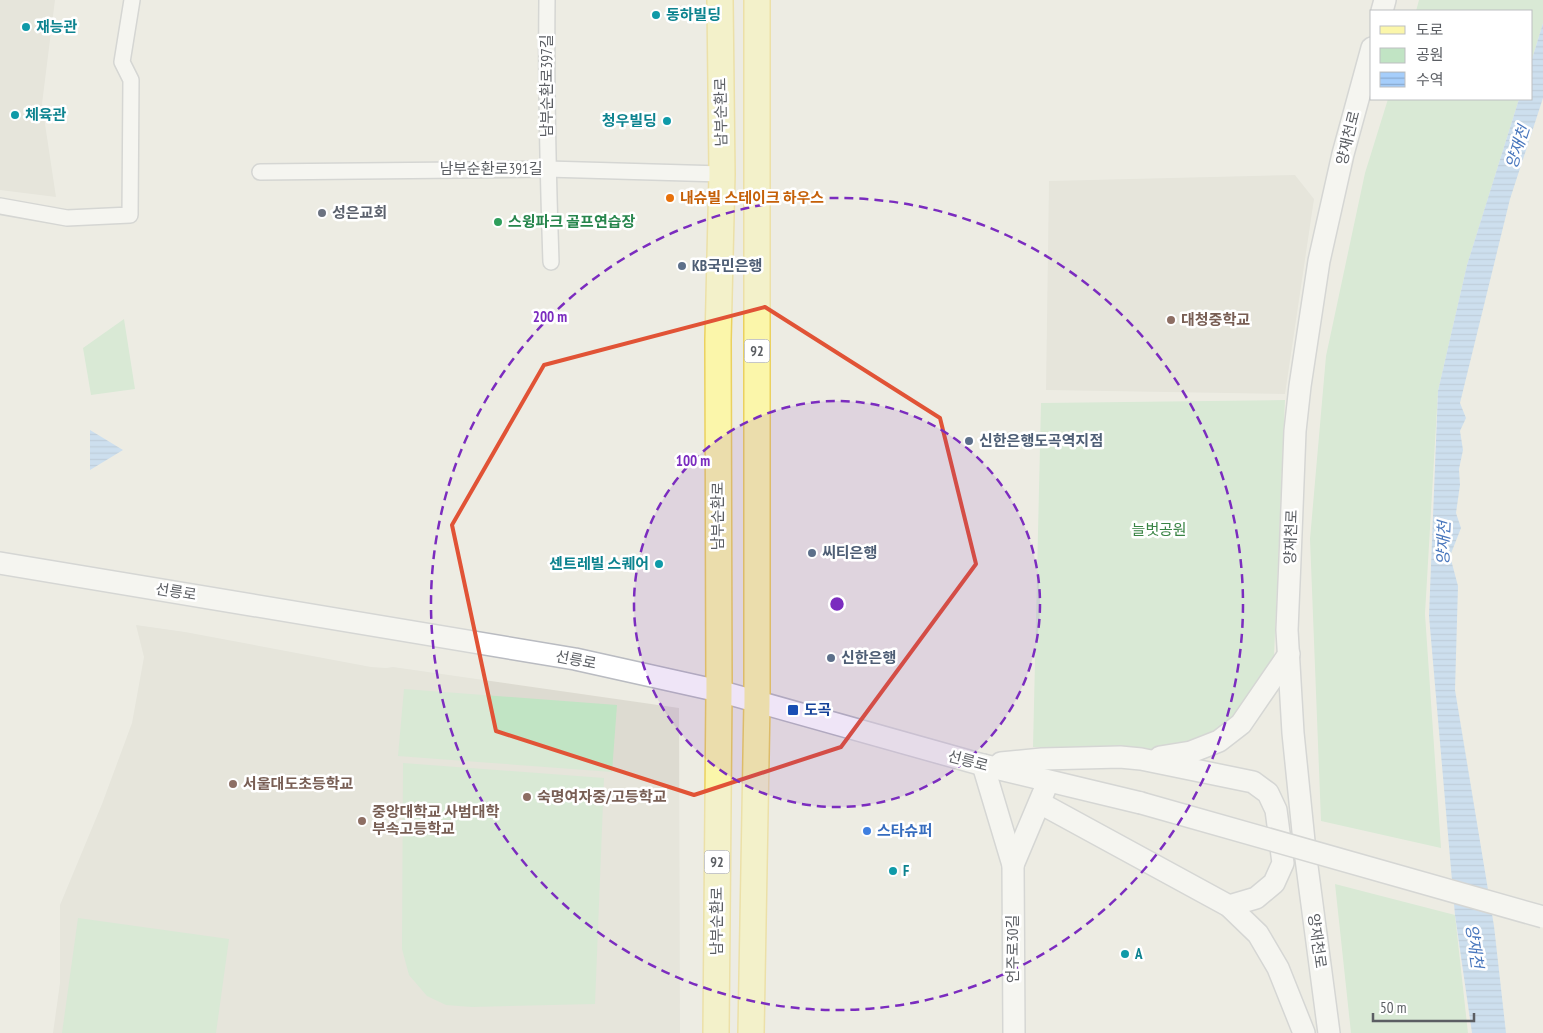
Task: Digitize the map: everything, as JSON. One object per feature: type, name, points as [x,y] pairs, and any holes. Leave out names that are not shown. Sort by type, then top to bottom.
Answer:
[{"type":"main road","name":"남부순환로","points":[[716,1033],[718,340],[722,174],[720,0]]},
{"type":"main road","name":"92","points":[[751,1033],[757,702],[756,0]]},
{"type":"street","points":[[0,206],[67,218],[130,215],[131,80],[122,62],[132,0]]},
{"type":"street","name":"남부순환로397길","points":[[547,0],[547,169],[551,262]]},
{"type":"street","name":"양재천로","points":[[1329,1033],[1305,852],[1293,733],[1288,630],[1290,549],[1295,432],[1319,261],[1343,154],[1370,55]]},
{"type":"street","name":"남부순환로391길","points":[[260,172],[547,169],[722,174]]},
{"type":"street","name":"선릉로","points":[[0,563],[575,659],[718,691],[983,765],[1141,803],[1543,917]]},
{"type":"street","points":[[1013,865],[983,765],[1042,759],[1167,757],[1191,752],[1219,741],[1241,724],[1289,654]]},
{"type":"street","points":[[1141,758],[1253,782],[1268,793],[1276,810],[1283,863],[1274,883],[1256,898],[1229,906]]},
{"type":"street","points":[[1013,865],[1048,781]]},
{"type":"street","points":[[1040,803],[1229,906],[1258,934],[1278,968],[1304,1033]]},
{"type":"street","name":"언주로30길","points":[[1013,865],[1014,1033]]},
{"type":"highlighted area","points":[[765,307],[940,418],[976,564],[841,747],[694,795],[496,731],[452,525],[544,365]]},
{"type":"shaded area","points":[[0,0],[55,0],[42,104],[56,197],[0,190]]},
{"type":"shaded area","name":"대청중학교","points":[[1295,175],[1314,199],[1285,394],[1046,390],[1049,181]]},
{"type":"shaded area","points":[[136,625],[185,632],[371,667],[393,667],[679,708],[680,1033],[53,1033],[60,983],[60,905],[102,804],[132,723],[144,657]]},
{"type":"green space","points":[[1419,0],[1543,0],[1543,23],[1533,56],[1533,10],[1416,10]]},
{"type":"green space","points":[[1388,100],[1519,100],[1467,265],[1438,391],[1425,614],[1441,848],[1321,821],[1310,539],[1326,356],[1365,173]]},
{"type":"green space","points":[[124,319],[135,389],[91,395],[83,348]]},
{"type":"green space","name":"늘벗공원","points":[[1285,400],[1274,656],[1258,693],[1231,731],[1175,757],[1033,747],[1041,403]]},
{"type":"green space","points":[[404,689],[617,705],[612,772],[398,756]]},
{"type":"green space","points":[[403,763],[604,778],[595,1004],[472,1007],[446,1005],[427,996],[409,975],[402,949]]},
{"type":"green space","points":[[1335,884],[1455,915],[1468,1033],[1351,1033]]},
{"type":"green space","points":[[78,918],[229,939],[216,1033],[62,1033]]},
{"type":"water","name":"양재천","points":[[1543,23],[1543,98],[1510,199],[1460,403],[1466,418],[1460,431],[1463,450],[1459,469],[1460,485],[1456,513],[1461,528],[1450,556],[1458,586],[1455,690],[1494,926],[1506,1033],[1472,1033],[1455,915],[1429,616],[1438,391],[1467,265],[1519,100],[1533,100],[1533,56]]},
{"type":"water","points":[[90,430],[123,450],[90,470]]},
{"type":"place","name":"동하빌딩","points":[[656,15]]},
{"type":"place","name":"재능관","points":[[26,27]]},
{"type":"place","name":"체육관","points":[[15,115]]},
{"type":"place","name":"청우빌딩","points":[[667,121]]},
{"type":"place","name":"내슈빌 스테이크 하우스","points":[[670,198]]},
{"type":"place","name":"성은교회","points":[[322,213]]},
{"type":"place","name":"스윙파크 골프연습장","points":[[498,222]]},
{"type":"place","name":"KB국민은행","points":[[682,266]]},
{"type":"place","name":"대청중학교","points":[[1171,320]]},
{"type":"place","name":"신한은행도곡역지점","points":[[969,441]]},
{"type":"place","name":"씨티은행","points":[[812,553]]},
{"type":"place","name":"센트레빌 스퀘어","points":[[659,564]]},
{"type":"place","name":"신한은행","points":[[831,658]]},
{"type":"place","name":"도곡","points":[[793,710]]},
{"type":"place","name":"서울대도초등학교","points":[[233,784]]},
{"type":"place","name":"숙명여자중/고등학교","points":[[527,797]]},
{"type":"place","name":"중앙대학교 사범대학 부속고등학교","points":[[362,821]]},
{"type":"place","name":"스타슈퍼","points":[[867,831]]},
{"type":"place","name":"F","points":[[893,871]]},
{"type":"place","name":"A","points":[[1125,954]]}]
